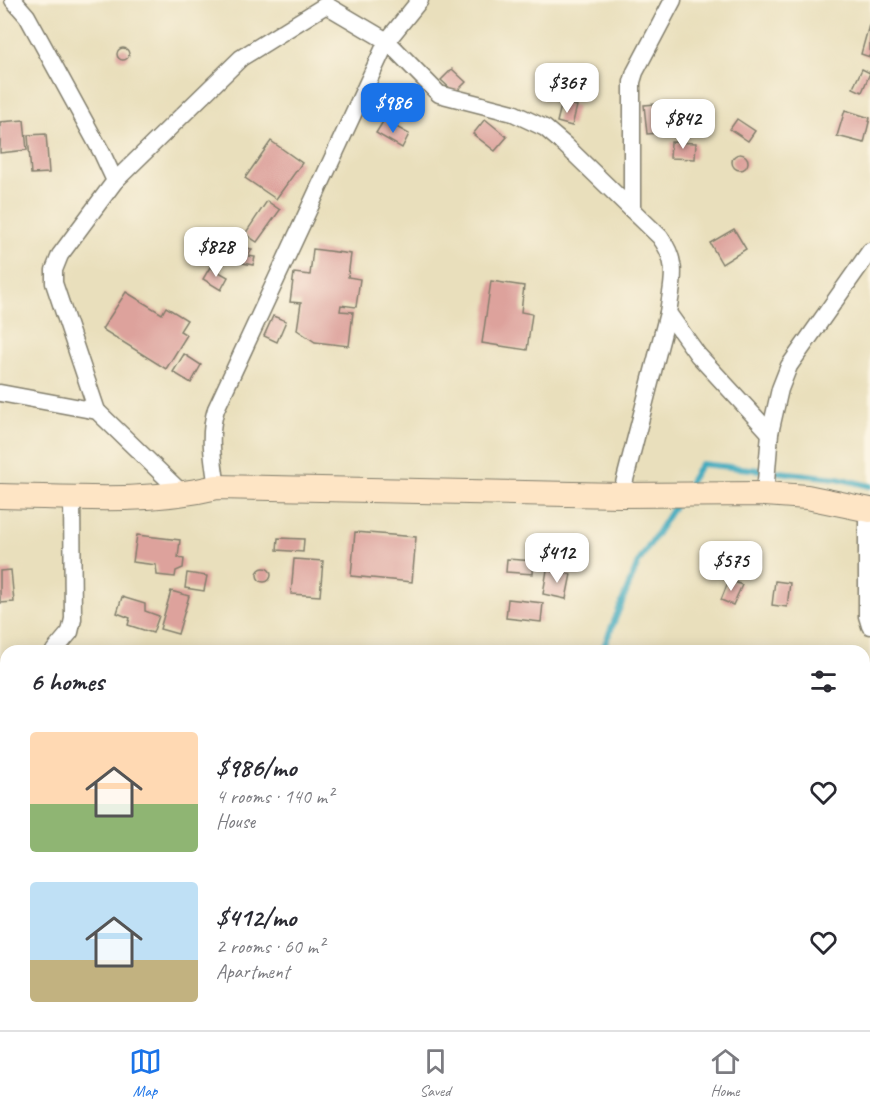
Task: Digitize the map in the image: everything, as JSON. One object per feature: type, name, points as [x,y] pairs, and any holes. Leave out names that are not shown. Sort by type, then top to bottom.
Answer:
[{"type":"street","points":[[13,0],[27,16],[115,181]]},
{"type":"street","points":[[217,487],[211,438],[216,409],[387,41],[420,0]]},
{"type":"street","points":[[632,210],[632,82],[673,0]]},
{"type":"street","points":[[184,495],[97,411],[54,284],[54,270],[60,255],[115,181],[241,57],[323,3],[387,41],[439,94],[513,113],[545,129],[565,145],[660,237],[670,251],[674,267],[668,313],[621,495]]},
{"type":"street","points":[[765,494],[770,433],[780,388],[789,366],[870,251]]},
{"type":"street","points":[[668,313],[698,355],[770,433]]},
{"type":"street","points":[[0,393],[97,411]]},
{"type":"street","points":[[0,496],[72,499],[184,495],[217,487],[621,495],[765,494],[807,497],[868,510],[867,616],[870,626]]},
{"type":"street","points":[[59,645],[70,632],[73,620],[72,499]]},
{"type":"building","points":[[870,25],[870,57],[861,54]]},
{"type":"building","points":[[125,48],[129,54],[125,60],[121,60],[117,52]]},
{"type":"building","points":[[452,69],[466,82],[455,93],[441,80]]},
{"type":"building","points":[[862,69],[870,73],[862,92],[853,88]]},
{"type":"building","points":[[562,102],[577,106],[572,126],[557,122]]},
{"type":"building","points":[[669,103],[671,132],[647,134],[644,105]]},
{"type":"building","points":[[845,110],[870,118],[864,143],[837,136]]},
{"type":"building","points":[[485,119],[507,137],[495,151],[473,134]]},
{"type":"building","points":[[737,119],[755,131],[748,141],[730,129]]},
{"type":"building","points":[[24,120],[27,150],[0,153],[0,122]]},
{"type":"building","points":[[384,120],[409,134],[402,148],[376,133]]},
{"type":"building","points":[[46,134],[49,173],[31,174],[28,135]]},
{"type":"building","points":[[271,141],[302,163],[276,199],[245,178]]},
{"type":"building","points":[[671,142],[696,143],[695,159],[670,158]]},
{"type":"building","points":[[737,154],[743,154],[748,162],[746,168],[737,170],[732,165],[732,159]]},
{"type":"building","points":[[267,201],[280,210],[257,242],[245,234]]},
{"type":"building","points":[[734,229],[746,249],[722,264],[710,243]]},
{"type":"building","points":[[236,246],[252,249],[248,256],[255,257],[253,265],[233,261]]},
{"type":"building","points":[[313,249],[351,254],[348,277],[360,279],[356,307],[341,305],[340,311],[353,312],[349,346],[315,342],[297,330],[301,303],[290,302],[294,273],[310,275]]},
{"type":"building","points":[[210,267],[228,277],[221,290],[203,279]]},
{"type":"building","points":[[491,281],[524,286],[521,312],[532,314],[527,350],[482,343]]},
{"type":"building","points":[[126,292],[162,314],[166,307],[187,320],[180,331],[187,335],[166,369],[102,329]]},
{"type":"building","points":[[273,316],[286,321],[277,342],[264,336]]},
{"type":"building","points":[[184,354],[201,365],[191,383],[173,372]]},
{"type":"building","points":[[355,532],[416,537],[412,582],[351,576]]},
{"type":"building","points":[[137,535],[180,540],[178,558],[184,559],[183,568],[176,571],[175,577],[157,575],[156,565],[133,562]]},
{"type":"building","points":[[278,538],[304,539],[303,552],[277,550]]},
{"type":"building","points":[[294,559],[323,561],[320,596],[291,594]]},
{"type":"building","points":[[507,559],[534,561],[533,574],[506,572]]},
{"type":"building","points":[[261,568],[267,568],[271,575],[267,582],[261,582],[257,578],[257,572]]},
{"type":"building","points":[[11,570],[14,602],[0,603],[0,571]]},
{"type":"building","points":[[547,570],[571,574],[566,599],[543,594]]},
{"type":"building","points":[[187,573],[207,576],[204,591],[185,588]]},
{"type":"building","points":[[729,580],[742,585],[733,605],[721,600]]},
{"type":"building","points":[[775,581],[790,583],[787,607],[772,605]]},
{"type":"building","points":[[171,591],[189,596],[178,634],[160,629]]},
{"type":"building","points":[[122,597],[145,604],[145,611],[159,616],[153,633],[128,625],[130,618],[117,613]]},
{"type":"building","points":[[508,599],[543,603],[541,622],[506,618]]},
{"type":"waterway","points":[[686,488],[701,464],[837,478],[870,486]]},
{"type":"waterway","points":[[604,645],[638,563],[677,502]]}]
